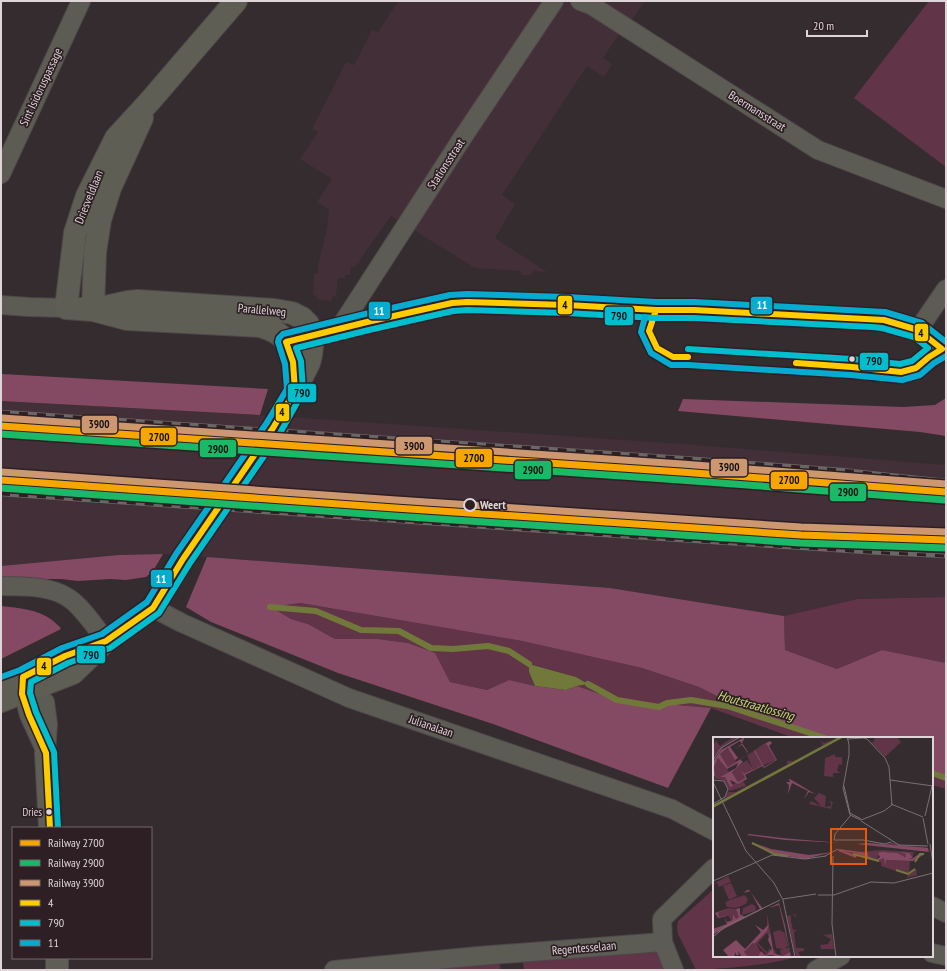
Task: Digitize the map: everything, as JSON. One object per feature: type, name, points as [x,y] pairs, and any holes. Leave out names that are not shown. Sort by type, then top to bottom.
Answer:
[{"type":"street","name":"Sint Isidoruspassage","points":[[1,174],[81,1]]},
{"type":"street","name":"Driesveldlaan","points":[[66,308],[75,233],[87,196],[116,138],[236,1]]},
{"type":"street","name":"Stationsstraat","points":[[339,329],[465,134],[554,1]]},
{"type":"street","name":"Boermansstraat","points":[[580,1],[590,5],[818,150],[946,199]]},
{"type":"street","name":"Driesveldlaan","points":[[93,310],[95,252],[100,220],[110,188],[150,101]]},
{"type":"street","points":[[918,330],[946,289]]},
{"type":"street","name":"Parallelweg","points":[[93,310],[138,301],[274,310],[292,313],[302,318],[308,324],[313,336]]},
{"type":"street","points":[[295,391],[293,362],[286,342],[452,303],[468,302],[656,310],[694,310],[884,320],[918,330],[944,350]]},
{"type":"street","name":"Parallelweg","points":[[1,305],[93,310],[127,319],[260,326],[271,329],[279,334],[286,342]]},
{"type":"street","points":[[280,415],[295,391],[309,363],[313,336]]},
{"type":"street","points":[[1,701],[31,694],[65,656],[106,641],[153,608],[183,559]]},
{"type":"street","points":[[1,586],[46,588],[68,597],[81,609],[106,641]]},
{"type":"street","name":"Julianalaan","points":[[153,608],[182,623],[349,698],[672,809],[713,830]]},
{"type":"street","points":[[1,686],[31,694],[48,724],[46,753],[50,827]]},
{"type":"street","points":[[674,970],[663,942],[662,919],[713,869]]},
{"type":"street","points":[[933,906],[946,913]]},
{"type":"street","name":"Regentesselaan","points":[[334,970],[478,956],[506,962],[663,942]]},
{"type":"street","points":[[933,952],[946,956]]},
{"type":"street","points":[[816,970],[839,957]]},
{"type":"street","points":[[57,959],[57,970]]},
{"type":"shaded area","points":[[398,1],[645,1],[603,58],[612,64],[604,77],[587,66],[502,195],[515,204],[495,238],[547,272],[534,271],[531,275],[522,275],[520,271],[475,268],[391,216],[359,261],[360,263],[356,263],[356,267],[351,266],[350,275],[345,275],[345,278],[338,278],[336,296],[332,297],[332,301],[316,299],[317,296],[313,295],[314,274],[318,273],[318,265],[327,228],[329,210],[317,202],[332,179],[300,159],[318,132],[312,129],[346,62],[354,65],[372,30],[378,32]]},
{"type":"shaded area","points":[[929,1],[946,1],[946,167],[854,98]]},
{"type":"shaded area","points":[[1,362],[2,374],[268,389],[260,415],[1,401]]},
{"type":"shaded area","points":[[946,398],[946,436],[920,432],[678,411],[683,399],[903,407],[935,405]]},
{"type":"shaded area","points":[[1,401],[260,415],[683,444],[946,465],[946,597],[858,599],[784,616],[610,588],[163,554],[119,555],[1,566]]},
{"type":"shaded area","points":[[163,554],[153,571],[146,577],[126,580],[110,579],[78,581],[61,579],[31,579],[1,584],[1,566],[119,555]]},
{"type":"shaded area","points":[[207,557],[610,588],[784,616],[785,650],[837,669],[882,650],[946,663],[946,777],[933,772],[933,737],[824,737],[752,714],[699,687],[642,668],[522,641],[300,603],[271,607],[291,619],[308,624],[335,639],[378,639],[408,643],[435,653],[450,682],[487,690],[509,680],[535,686],[566,690],[577,686],[617,700],[659,707],[667,704],[711,708],[668,788],[493,724],[338,673],[211,622],[186,607]]},
{"type":"shaded area","points":[[946,597],[946,663],[882,650],[837,669],[785,650],[784,616],[858,599]]},
{"type":"shaded area","points":[[299,603],[522,641],[642,668],[699,687],[752,714],[824,737],[791,737],[711,708],[667,704],[659,707],[617,700],[577,686],[588,684],[576,677],[530,664],[529,672],[535,686],[509,680],[487,690],[450,682],[434,653],[408,643],[378,639],[335,639],[308,624],[291,619],[270,607]]},
{"type":"shaded area","points":[[1,606],[14,607],[40,613],[52,620],[61,629],[1,659]]},
{"type":"shaded area","points":[[529,664],[576,677],[588,684],[566,690],[535,686],[529,672]]},
{"type":"shaded area","points":[[933,772],[946,777],[946,789],[933,785]]},
{"type":"shaded area","points":[[713,890],[713,957],[796,957],[761,964],[696,970],[678,934],[678,921]]},
{"type":"shaded area","points":[[660,948],[673,970],[524,970],[522,956]]},
{"type":"shaded area","points":[[498,959],[501,970],[373,970]]},
{"type":"waterway","name":"Houtstraatlossing","points":[[270,607],[316,611],[361,630],[399,631],[431,648],[453,649],[488,646],[509,651],[529,664]]},
{"type":"waterway","name":"Houtstraatlossing","points":[[588,684],[617,700],[659,707],[667,703],[691,700],[727,706],[822,737]]},
{"type":"waterway","name":"Houtstraatlossing","points":[[933,773],[946,778]]},
{"type":"tunnel","points":[[183,559],[273,428],[280,415]]},
{"type":"railway","points":[[1,412],[682,458],[841,470],[946,481]]},
{"type":"railway","points":[[1,494],[650,538],[946,556]]},
{"type":"railway","points":[[149,500],[262,499]]},
{"type":"rail line","name":"3900","points":[[2,418],[682,464],[946,484]]},
{"type":"rail line","name":"2700","points":[[1,426],[681,472],[946,492]]},
{"type":"rail line","name":"2900","points":[[1,434],[680,480],[945,500]]},
{"type":"rail line","name":"3900","points":[[2,472],[801,527],[946,532]]},
{"type":"rail line","name":"2700","points":[[1,480],[801,535],[946,540]]},
{"type":"rail line","name":"2900","points":[[1,488],[800,543],[946,548]]},
{"type":"transit line","name":"11","points":[[1,677],[20,670],[62,648],[102,634],[147,602],[176,554],[266,424],[287,389],[285,364],[278,342],[279,338],[283,334],[450,295],[467,294],[567,297],[656,302],[694,302],[885,312],[922,323],[946,342]]},
{"type":"transit line","name":"4","points":[[50,827],[46,753],[29,715],[22,694],[23,677],[65,656],[106,641],[153,608],[183,559],[273,428],[295,391],[293,362],[286,342],[452,303],[467,302],[567,305],[656,310],[694,310],[884,320],[918,330],[942,349],[929,357],[916,368],[901,372],[796,363]]},
{"type":"transit line","name":"790","points":[[58,827],[54,752],[36,712],[30,693],[31,682],[68,663],[110,648],[159,613],[190,563],[280,433],[302,394],[301,361],[296,348],[453,311],[467,310],[567,313],[656,318],[694,318],[872,327],[882,328],[914,337],[928,348],[912,361],[900,364],[852,359],[688,349]]},
{"type":"transit line","name":"4","points":[[656,310],[649,331],[657,348],[673,357],[688,357]]},
{"type":"transit line","name":"11","points":[[645,317],[641,332],[651,353],[671,365],[851,375],[902,380],[920,375],[934,363],[946,356]]},
{"type":"place","name":"Weert","points":[[470,505]]},
{"type":"place","name":"Dries","points":[[49,812]]}]
